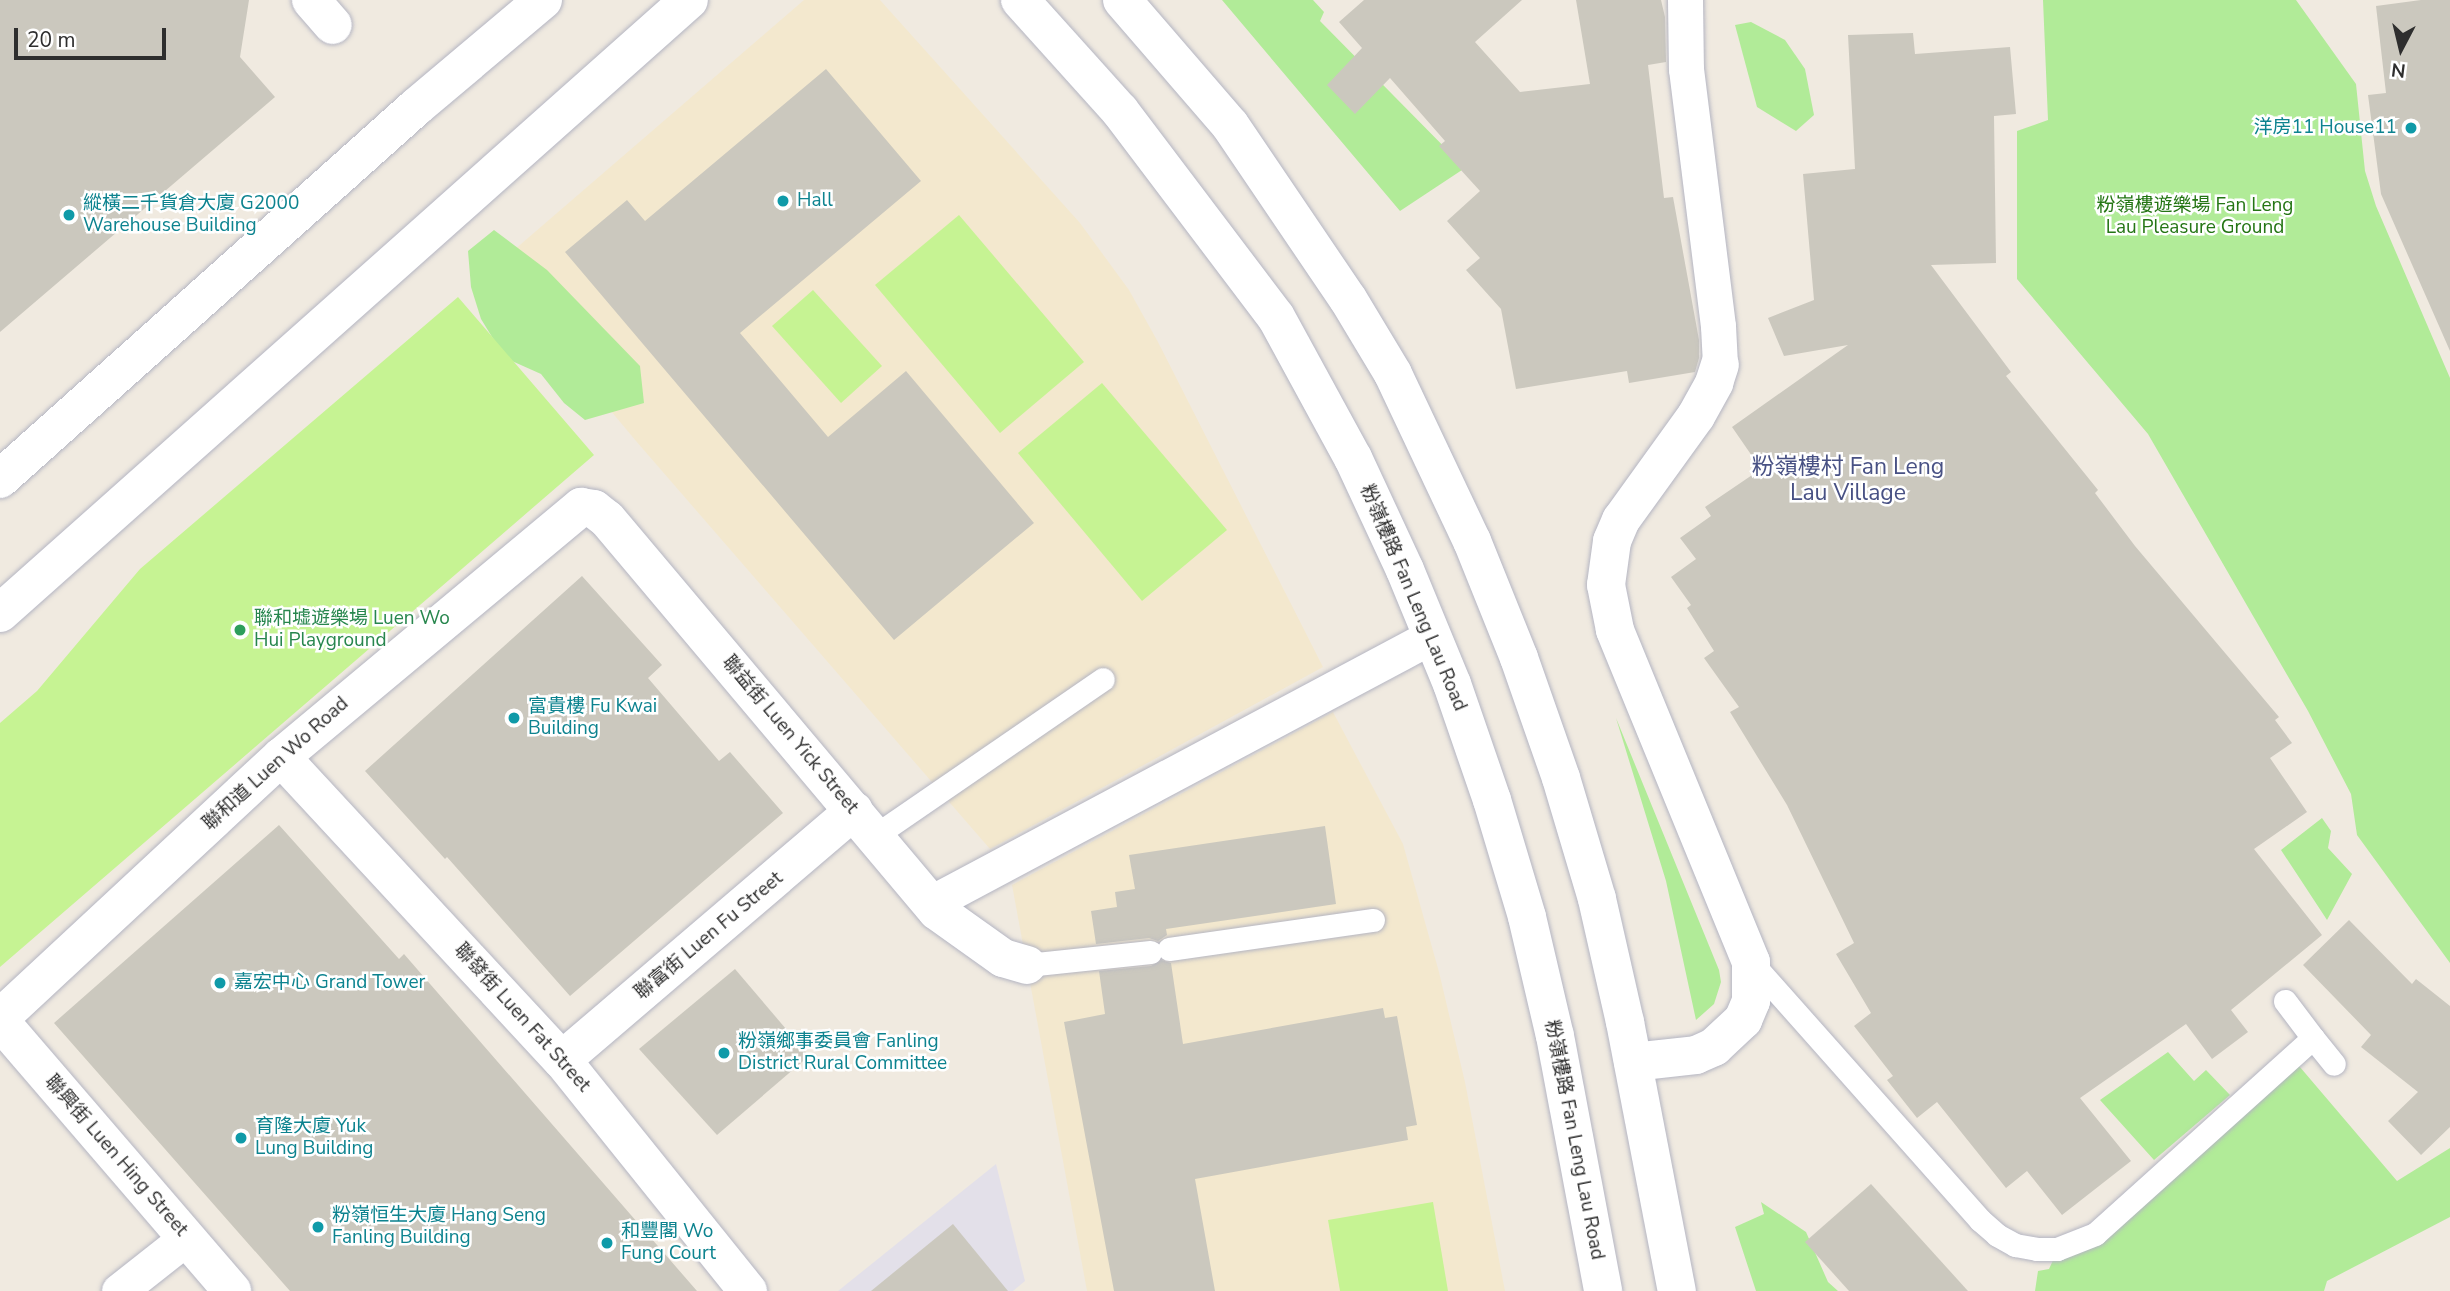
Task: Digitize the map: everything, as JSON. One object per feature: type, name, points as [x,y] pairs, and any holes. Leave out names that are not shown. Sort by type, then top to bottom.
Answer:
[{"type":"street","points":[[0,479],[415,107],[543,0]]},
{"type":"street","points":[[0,613],[689,0]]},
{"type":"street","name":"粉嶺樓路 Fan Leng Lau Road","points":[[1020,0],[1120,111],[1276,317],[1353,458],[1405,570],[1492,800],[1527,917],[1555,1036],[1603,1291]]},
{"type":"street","points":[[1122,0],[1230,125],[1348,299],[1393,374],[1472,541],[1524,670],[1597,899],[1633,1062],[1677,1291]]},
{"type":"street","points":[[1633,1062],[1696,1055],[1730,1035],[1743,1020],[1751,1001],[1751,962],[1615,630],[1606,585],[1610,552],[1621,520],[1696,416],[1714,383],[1720,365],[1718,326],[1686,69],[1685,0]]},
{"type":"street","name":"聯益街 Luen Yick Street","points":[[562,520],[581,507],[594,509],[607,519],[931,903],[977,942],[1003,958],[1027,965]]},
{"type":"street","name":"聯和道 Luen Wo Road","points":[[0,1020],[281,757],[562,520]]},
{"type":"street","points":[[931,903],[1432,636]]},
{"type":"street","name":"聯發街 Luen Fat Street","points":[[281,757],[562,1060],[748,1291]]},
{"type":"street","name":"聯富街 Luen Fu Street","points":[[562,1060],[865,823]]},
{"type":"street","name":"聯興街 Luen Hing Street","points":[[0,1020],[232,1291]]},
{"type":"street","points":[[120,1291],[186,1238]]},
{"type":"lane","points":[[865,823],[1103,679]]},
{"type":"lane","points":[[1027,965],[1159,951],[1373,920]]},
{"type":"lane","points":[[1751,962],[1980,1220],[1997,1235],[2015,1245],[2036,1249],[2057,1249],[2095,1234],[2313,1038]]},
{"type":"lane","points":[[2285,1001],[2334,1064]]},
{"type":"shaded area","points":[[804,0],[880,0],[1080,223],[1129,290],[1158,342],[1323,667],[990,849],[636,441],[492,269]]},
{"type":"shaded area","points":[[1333,712],[1403,844],[1439,972],[1465,1082],[1505,1291],[1087,1291],[1012,885]]},
{"type":"shaded area","points":[[996,1164],[1025,1281],[1013,1291],[838,1291]]},
{"type":"green space","points":[[1222,0],[1313,0],[1324,12],[1320,21],[1465,168],[1400,211]]},
{"type":"green space","name":"粉嶺樓遊樂場 Fan Leng Lau Pleasure Ground","points":[[2043,0],[2296,0],[2356,84],[2365,171],[2376,206],[2450,378],[2450,963],[2357,835],[2351,794],[2308,711],[2148,434],[2017,279],[2017,131],[2048,120]]},
{"type":"green space","points":[[1751,22],[1785,40],[1805,69],[1814,115],[1796,131],[1757,107],[1735,25]]},
{"type":"green space","points":[[959,215],[1084,362],[1000,433],[875,285]]},
{"type":"green space","points":[[494,230],[547,270],[640,366],[644,403],[585,420],[564,403],[541,374],[505,358],[481,319],[471,287],[468,251]]},
{"type":"green space","points":[[813,290],[882,366],[841,403],[772,326]]},
{"type":"green space","name":"聯和墟遊樂場 Luen Wo Hui Playground","points":[[458,297],[594,455],[0,967],[0,723],[37,691],[140,569]]},
{"type":"green space","points":[[1102,383],[1227,530],[1142,601],[1018,453]]},
{"type":"green space","points":[[1616,718],[1719,970],[1721,982],[1714,1004],[1696,1020],[1666,881]]},
{"type":"green space","points":[[2322,818],[2331,831],[2328,848],[2352,874],[2327,920],[2281,850]]},
{"type":"green space","points":[[2168,1052],[2194,1081],[2206,1070],[2230,1095],[2154,1160],[2100,1100]]},
{"type":"green space","points":[[2288,1053],[2397,1181],[2450,1148],[2450,1217],[2327,1281],[2324,1291],[2035,1291],[2038,1271],[2049,1269],[2056,1254]]},
{"type":"green space","points":[[1433,1202],[1448,1291],[1340,1291],[1328,1220]]},
{"type":"green space","points":[[1761,1202],[1806,1232],[1828,1282],[1838,1291],[1756,1291],[1735,1227],[1764,1214]]},
{"type":"building","name":"縱橫二千貨倉大廈 G2000 Warehouse Building","points":[[0,0],[249,0],[240,57],[275,97],[0,332]]},
{"type":"building","points":[[1364,0],[1522,0],[1475,42],[1520,92],[1590,84],[1576,0],[1661,0],[1665,17],[1666,62],[1648,65],[1664,198],[1673,197],[1699,340],[1699,358],[1695,372],[1629,383],[1627,371],[1516,389],[1501,309],[1466,270],[1480,258],[1447,221],[1480,191],[1439,146],[1445,141],[1390,78],[1355,114],[1327,85],[1362,48],[1339,22]]},
{"type":"building","points":[[2421,0],[2450,0],[2450,351],[2381,194],[2368,95],[2386,93],[2376,6]]},
{"type":"building","points":[[1913,33],[1915,54],[2010,47],[2016,114],[1994,116],[1996,263],[1931,265],[2011,372],[2006,376],[2098,490],[2095,493],[2135,546],[2279,717],[2275,720],[2292,743],[2270,758],[2307,812],[2254,849],[2322,935],[2231,1010],[2248,1032],[2212,1059],[2186,1024],[2080,1098],[2131,1161],[2062,1215],[2027,1171],[2006,1188],[1937,1102],[1917,1118],[1887,1080],[1893,1076],[1854,1026],[1871,1013],[1836,954],[1854,943],[1787,805],[1730,712],[1739,707],[1704,658],[1714,651],[1687,608],[1691,605],[1671,577],[1696,559],[1680,538],[1711,516],[1705,507],[1761,469],[1732,427],[1848,345],[1784,356],[1768,318],[1814,300],[1803,174],[1855,169],[1848,35]]},
{"type":"building","points":[[826,69],[921,181],[740,333],[828,437],[906,371],[1034,523],[894,640],[565,252],[627,200],[645,221]]},
{"type":"building","points":[[582,576],[662,665],[648,678],[719,761],[730,752],[783,813],[570,996],[447,857],[445,859],[365,771]]},
{"type":"building","points":[[279,825],[399,959],[404,954],[697,1291],[290,1291],[54,1023]]},
{"type":"building","points":[[1325,826],[1336,904],[1166,929],[1167,935],[1158,941],[1149,938],[1096,944],[1091,911],[1117,907],[1115,892],[1135,889],[1129,855]]},
{"type":"building","points":[[2349,920],[2412,984],[2416,979],[2450,1006],[2450,1127],[2421,1155],[2388,1121],[2418,1092],[2361,1047],[2371,1035],[2303,965]]},
{"type":"building","points":[[1161,960],[1171,963],[1183,1044],[1383,1008],[1385,1018],[1397,1016],[1417,1125],[1406,1127],[1408,1140],[1195,1179],[1215,1291],[1114,1291],[1064,1022],[1105,1014],[1099,971],[1151,966]]},
{"type":"building","name":"粉嶺鄉事委員會 Fanling District Rural Committee","points":[[735,969],[809,1056],[717,1135],[639,1049]]},
{"type":"building","points":[[1871,1184],[1968,1291],[1849,1291],[1805,1242]]},
{"type":"building","points":[[953,1224],[1008,1291],[871,1291]]},
{"type":"place","name":"洋房11 House11","points":[[2411,128]]},
{"type":"place","name":"Hall","points":[[783,201]]},
{"type":"place","name":"縱橫二千貨倉大廈 G2000 Warehouse Building","points":[[69,215]]},
{"type":"place","name":"聯和墟遊樂場 Luen Wo Hui Playground","points":[[240,630]]},
{"type":"place","name":"富貴樓 Fu Kwai Building","points":[[514,718]]},
{"type":"place","name":"嘉宏中心 Grand Tower","points":[[220,983]]},
{"type":"place","name":"粉嶺鄉事委員會 Fanling District Rural Committee","points":[[724,1053]]},
{"type":"place","name":"育隆大廈 Yuk Lung Building","points":[[241,1138]]},
{"type":"place","name":"粉嶺恒生大廈 Hang Seng Fanling Building","points":[[318,1227]]},
{"type":"place","name":"和豐閣 Wo Fung Court","points":[[607,1243]]},
{"type":"district","name":"粉嶺樓村 Fan Leng Lau Village","points":[[1848,480]]}]
